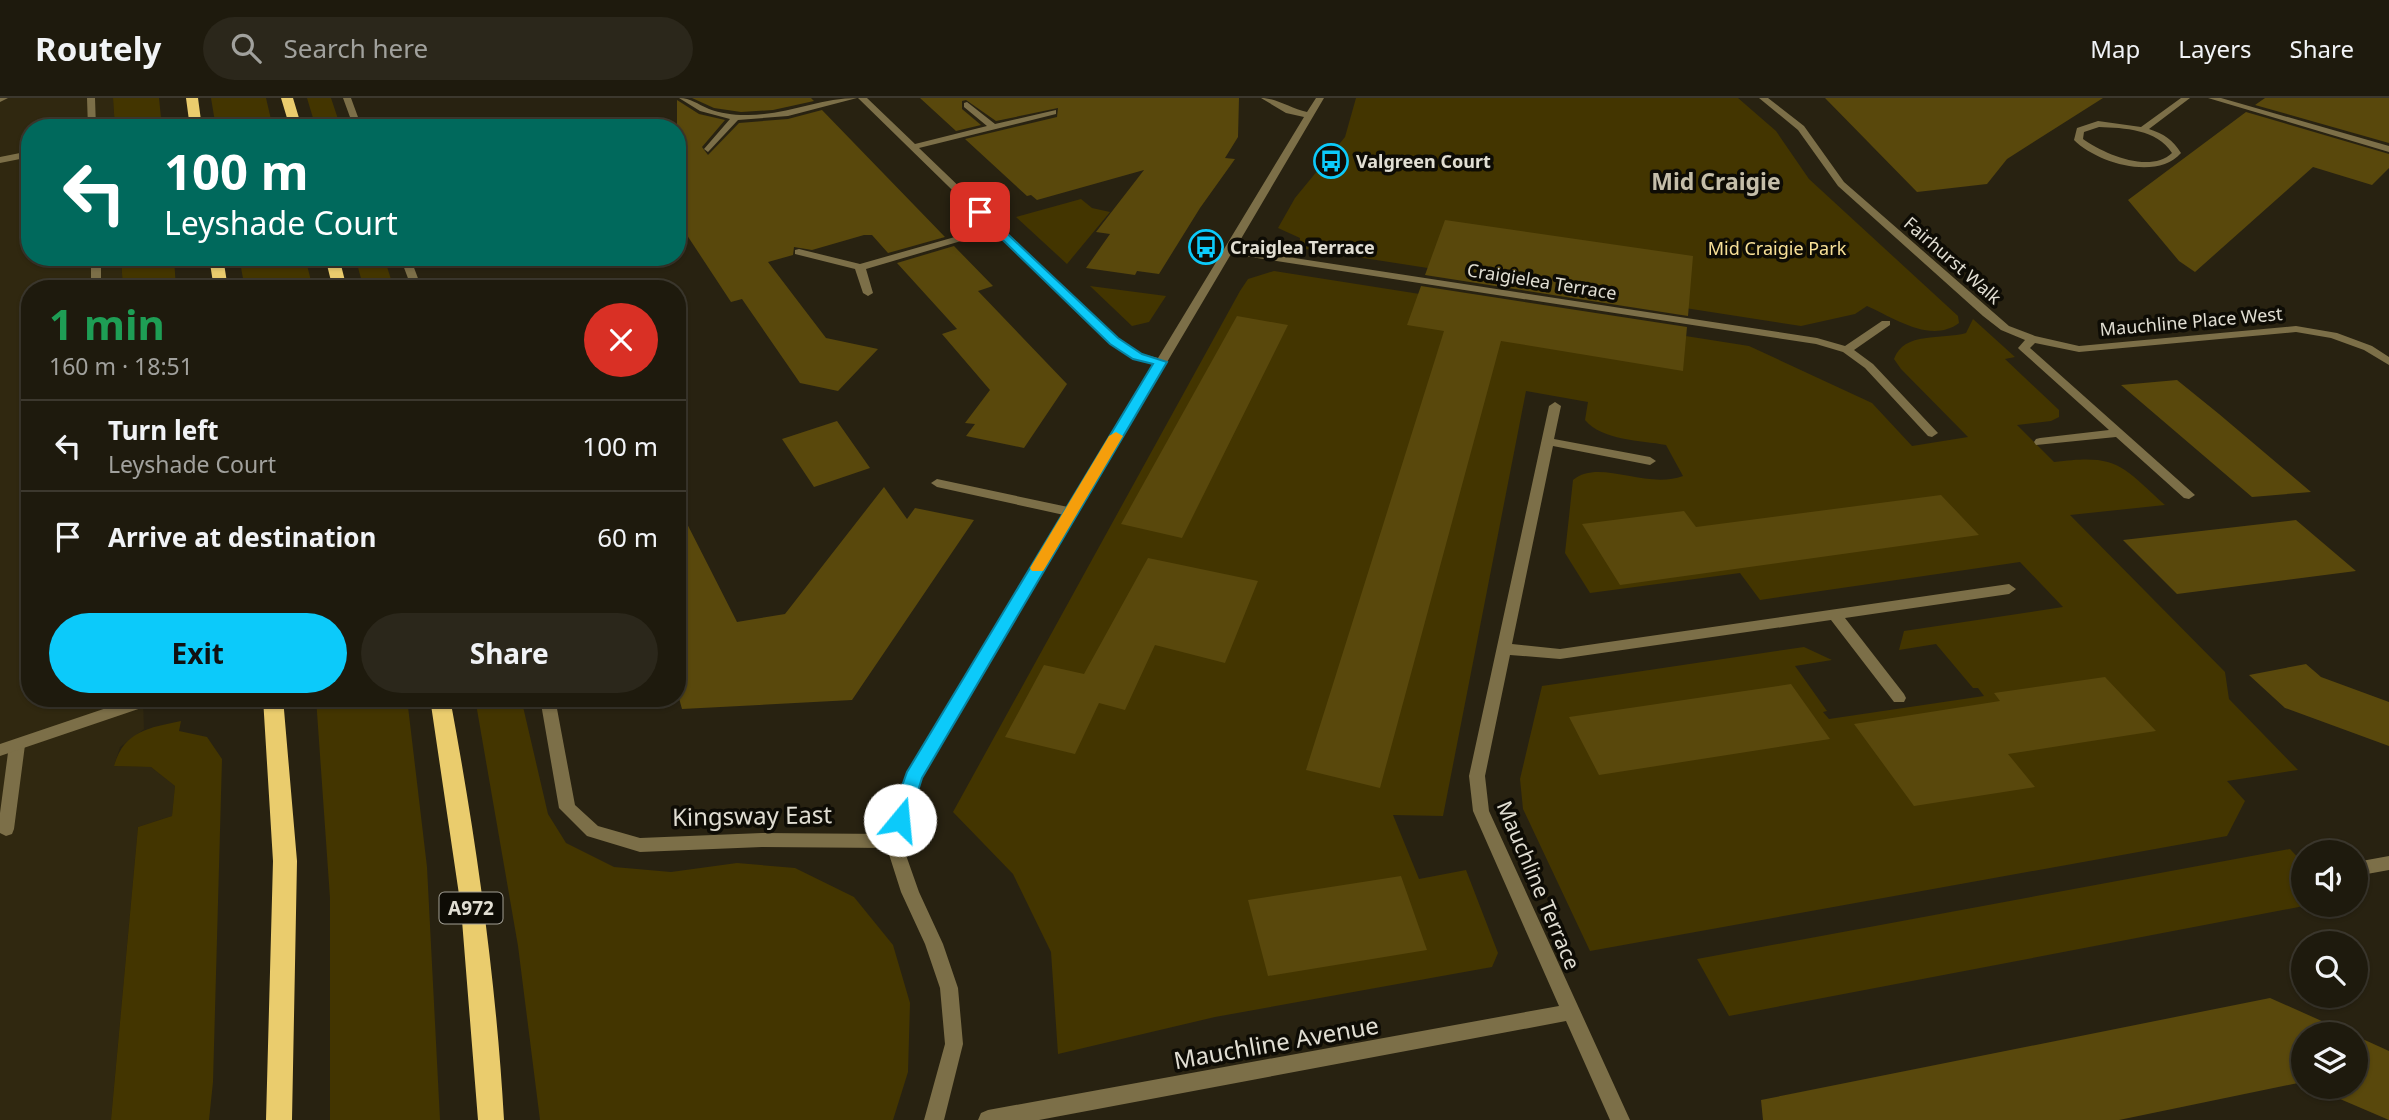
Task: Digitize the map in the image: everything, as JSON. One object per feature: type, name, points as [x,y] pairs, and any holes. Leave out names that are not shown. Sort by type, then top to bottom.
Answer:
[{"type":"highway","points":[[192,98],[195,119]]},
{"type":"highway","points":[[287,98],[293,119]]},
{"type":"highway","points":[[274,707],[285,861],[279,1120]]},
{"type":"highway","name":"A972","points":[[442,707],[459,806],[488,1050],[491,1120]]},
{"type":"street","points":[[91,98],[92,119]]},
{"type":"street","points":[[347,98],[355,119]]},
{"type":"street","points":[[682,98],[700,111],[734,120],[772,117],[853,98]]},
{"type":"street","points":[[862,98],[1114,341],[1138,357],[1160,362]]},
{"type":"street","points":[[1265,98],[1289,111],[1309,114]]},
{"type":"street","points":[[934,1120],[954,1044],[949,988],[934,944],[910,892],[893,841],[913,777],[1320,98]]},
{"type":"street","name":"Fairhurst Walk","points":[[1763,98],[1801,128],[1841,184],[1851,193],[1987,314],[2005,328],[2032,339]]},
{"type":"street","points":[[2142,130],[2174,147],[2174,158],[2155,164],[2117,159],[2085,146],[2077,134],[2087,126],[2098,124],[2142,130],[2186,98]]},
{"type":"street","points":[[2213,98],[2389,149]]},
{"type":"street","points":[[967,105],[993,127]]},
{"type":"street","points":[[913,147],[1053,112]]},
{"type":"street","points":[[708,149],[734,120]]},
{"type":"street","points":[[0,160],[21,156]]},
{"type":"street","points":[[799,252],[860,267],[996,228]]},
{"type":"street","name":"Craigielea Terrace","points":[[1230,251],[1817,341],[1847,350],[1869,366],[1932,433]]},
{"type":"street","points":[[860,267],[869,293]]},
{"type":"street","points":[[1847,350],[1886,323]]},
{"type":"street","name":"Mauchline Place West","points":[[2032,339],[2079,349],[2296,329],[2333,335],[2368,348],[2389,362]]},
{"type":"street","points":[[2032,339],[2024,348],[2189,495]]},
{"type":"street","name":"Mauchline Terrace","points":[[1555,406],[1477,776],[1481,811],[1620,1120]]},
{"type":"street","points":[[2040,442],[2118,433]]},
{"type":"street","points":[[1549,442],[1650,461]]},
{"type":"street","points":[[937,483],[1070,512]]},
{"type":"street","points":[[1505,649],[1560,654],[2009,589]]},
{"type":"street","points":[[1834,614],[1899,698]]},
{"type":"street","points":[[0,750],[128,707]]},
{"type":"street","name":"Kingsway East","points":[[549,707],[567,808],[593,831],[640,845],[762,840],[893,841]]},
{"type":"street","points":[[6,829],[17,745]]},
{"type":"street","points":[[2368,867],[2389,863]]},
{"type":"street","name":"Mauchline Avenue","points":[[988,1120],[1572,1012]]},
{"type":"shaded area","points":[[0,98],[113,98],[114,119],[21,119],[21,266],[122,266],[122,280],[21,280],[21,707],[143,707],[144,729],[120,747],[114,766],[151,767],[175,786],[172,816],[138,827],[111,1120],[0,1120]]},
{"type":"green space","points":[[113,98],[159,98],[161,119],[114,119]]},
{"type":"green space","points":[[211,98],[266,98],[271,119],[214,119]]},
{"type":"green space","points":[[307,98],[331,98],[338,119],[313,119]]},
{"type":"green space","name":"Mid Craigie Park","points":[[1356,98],[1738,98],[1776,131],[1809,179],[1958,316],[1959,323],[1948,329],[1925,330],[1867,306],[1855,314],[1801,326],[1299,248],[1300,238],[1278,228],[1295,198],[1345,137]]},
{"type":"green space","points":[[1081,199],[1092,208],[1110,212],[1067,264],[1016,217]]},
{"type":"green space","points":[[122,266],[175,266],[175,280],[122,280]]},
{"type":"green space","points":[[241,266],[307,266],[311,280],[243,280]]},
{"type":"green space","points":[[358,266],[387,266],[391,280],[361,280]]},
{"type":"green space","points":[[1274,271],[1749,346],[1872,403],[1912,446],[1968,437],[1894,359],[1899,350],[1915,340],[1966,333],[1973,319],[2015,357],[2005,359],[2059,410],[2059,417],[2051,421],[2017,425],[2054,462],[2092,460],[2116,465],[2127,471],[2165,505],[2070,515],[2225,672],[2229,699],[2298,770],[2227,781],[2245,801],[2227,836],[1590,951],[1523,809],[1520,779],[1542,686],[1804,647],[1832,660],[1795,666],[1827,711],[1823,712],[1829,719],[1984,696],[1978,688],[1973,688],[1936,644],[1899,650],[1904,631],[2063,607],[2020,562],[1760,600],[1740,573],[1590,593],[1565,553],[1573,480],[1596,472],[1654,479],[1683,476],[1666,445],[1612,436],[1593,427],[1585,420],[1588,402],[1526,391],[1443,816],[1393,815],[1419,879],[1466,870],[1498,953],[1492,967],[1215,1017],[1058,1054],[1051,952],[1013,874],[953,812],[1240,291],[1248,279]]},
{"type":"green space","points":[[1090,286],[1166,296],[1149,322],[1132,326]]},
{"type":"green space","points":[[317,707],[408,707],[427,867],[440,1120],[330,1120],[330,898]]},
{"type":"green space","points":[[477,707],[523,707],[548,814],[566,843],[614,867],[671,872],[737,863],[795,868],[854,897],[893,945],[910,1003],[908,1072],[893,1120],[540,1120],[518,946]]},
{"type":"green space","points":[[181,721],[179,731],[207,737],[222,759],[213,1082],[209,1120],[111,1120],[138,827],[172,816],[175,786],[151,767],[114,766],[118,754],[131,738],[148,729]]},
{"type":"green space","points":[[2291,850],[2291,908],[1729,1016],[1697,959]]},
{"type":"building","points":[[692,98],[811,98],[814,101],[773,110],[741,112],[714,108]]},
{"type":"building","points":[[920,98],[1239,98],[1238,137],[1225,158],[1235,159],[1200,208],[1159,274],[1137,271],[1135,275],[1086,268],[1110,234],[1096,232],[1144,170],[1037,200],[1031,195],[1027,196],[965,139],[1057,117],[1058,108],[996,121],[966,100],[962,101],[962,109],[981,125],[956,131]]},
{"type":"building","points":[[1825,98],[2103,98],[2007,159],[1987,184],[1917,192]]},
{"type":"building","points":[[2265,98],[2389,98],[2389,143],[2255,105]]},
{"type":"building","points":[[677,100],[699,114],[725,120],[702,147],[708,155],[739,123],[788,119],[822,110],[945,237],[888,253],[872,235],[864,235],[812,250],[794,247],[793,255],[768,262],[826,338],[878,349],[838,391],[800,383],[742,299],[731,302],[686,234],[686,119],[677,119]]},
{"type":"building","points":[[2246,112],[2389,154],[2389,168],[2372,185],[2313,167],[2195,272],[2179,261],[2128,200]]},
{"type":"building","points":[[1445,220],[1693,256],[1688,316],[1425,275]]},
{"type":"building","points":[[954,246],[993,286],[978,291],[1067,384],[1024,448],[966,436],[975,424],[965,423],[990,390],[942,334],[957,329],[897,263]]},
{"type":"building","points":[[1421,286],[1687,327],[1683,371],[1501,341],[1380,788],[1306,770],[1444,331],[1407,325]]},
{"type":"building","points":[[1237,316],[1288,325],[1182,538],[1121,524]]},
{"type":"building","points":[[2177,380],[2311,492],[2252,497],[2121,385]]},
{"type":"building","points":[[837,421],[870,468],[814,487],[782,439]]},
{"type":"building","points":[[884,487],[907,519],[915,508],[974,520],[852,700],[682,709],[686,707],[686,522],[737,622],[785,614]]},
{"type":"building","points":[[1941,495],[1979,535],[1620,585],[1582,524],[1684,511],[1696,527]]},
{"type":"building","points":[[2296,520],[2356,571],[2177,594],[2123,540]]},
{"type":"building","points":[[1148,558],[1258,581],[1225,663],[1155,645],[1125,710],[1099,703],[1075,754],[1005,737],[1044,665],[1084,674]]},
{"type":"building","points":[[2306,664],[2321,677],[2389,702],[2389,746],[2285,708],[2249,675]]},
{"type":"building","points":[[2105,677],[2156,731],[2008,754],[2035,787],[1914,806],[1854,724],[2000,701],[1994,693]]},
{"type":"building","points":[[1791,684],[1830,739],[1599,775],[1569,717]]},
{"type":"building","points":[[1401,876],[1427,950],[1268,976],[1248,900]]},
{"type":"building","points":[[2270,998],[2324,1022],[2291,1022],[2291,1084],[2119,1120],[1763,1120],[1761,1100]]},
{"type":"building","points":[[2368,1041],[2389,1051],[2389,1120],[2340,1099],[2368,1099]]},
{"type":"slow traffic","points":[[1037,568],[1116,436]]},
{"type":"place","name":"Valgreen Court","points":[[1331,161]]},
{"type":"place","name":"Craiglea Terrace","points":[[1206,247]]},
{"type":"district","name":"Mid Craigie","points":[[1716,181]]},
{"type":"route","points":[[900,820],[913,777],[1160,362],[1138,357],[1114,341],[980,212]]}]
